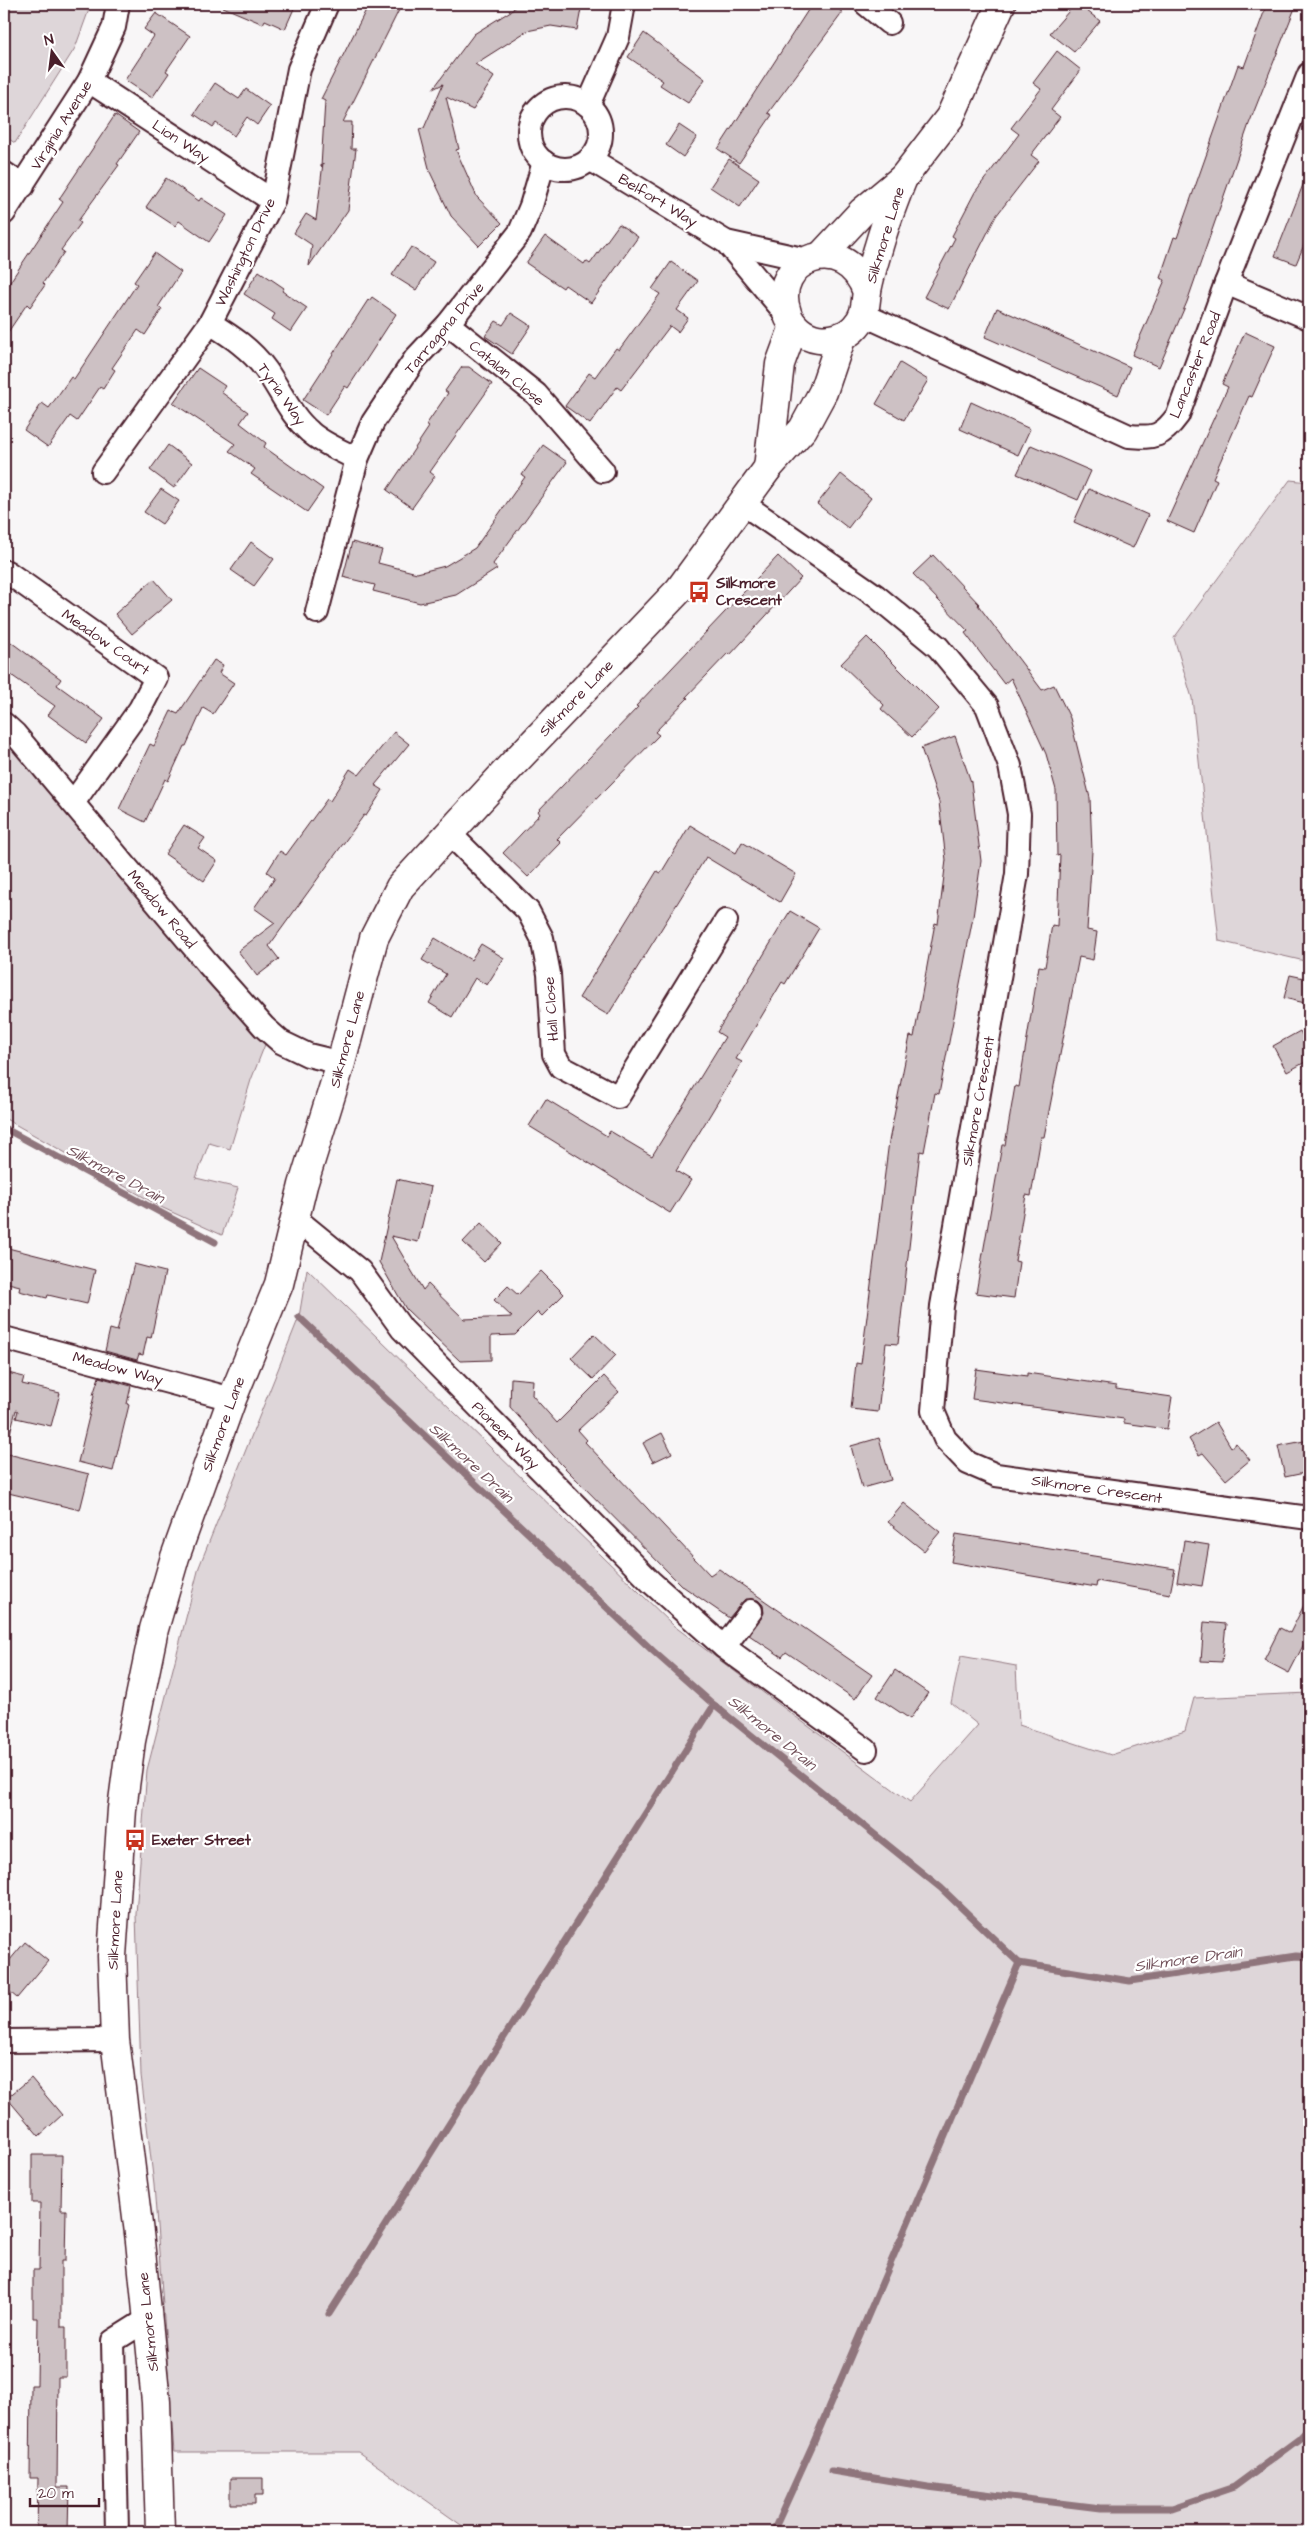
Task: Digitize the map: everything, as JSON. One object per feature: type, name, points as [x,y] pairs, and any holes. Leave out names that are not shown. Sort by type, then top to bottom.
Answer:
[{"type":"street","name":"Virginia Avenue","points":[[4,213],[89,80],[114,27],[118,4]]},
{"type":"street","name":"Washington Drive","points":[[103,472],[210,324],[273,201],[299,69],[326,4]]},
{"type":"street","points":[[588,105],[618,37],[624,4]]},
{"type":"street","points":[[866,4],[889,23]]},
{"type":"street","name":"Silkmore Lane","points":[[768,468],[780,364],[791,320],[783,299],[786,284],[797,267],[814,258],[862,212],[903,178],[950,116],[1001,4]]},
{"type":"street","name":"Lancaster Road","points":[[865,303],[1129,436],[1151,438],[1167,430],[1178,415],[1226,283],[1309,74]]},
{"type":"street","name":"Lion Way","points":[[89,80],[273,201]]},
{"type":"street","points":[[566,97],[578,99],[588,105],[596,114],[600,126],[599,144],[590,159],[572,168],[559,169],[544,162],[535,154],[528,136],[530,123],[535,112],[544,103],[566,97]]},
{"type":"street","name":"Belfort Way","points":[[590,159],[726,242],[791,320]]},
{"type":"street","name":"Tarragona Drive","points":[[317,612],[357,459],[373,422],[415,359],[448,324],[520,232],[532,206],[544,162]]},
{"type":"street","points":[[4,172],[23,186]]},
{"type":"street","name":"Silkmore Lane","points":[[160,2532],[156,2402],[115,2040],[112,1956],[122,1810],[130,1740],[154,1629],[175,1557],[232,1398],[280,1284],[295,1218],[341,1063],[374,938],[400,886],[679,590],[768,468],[803,429],[823,392],[842,336],[855,328],[865,303],[880,240],[903,178]]},
{"type":"street","name":"Belfort Way","points":[[726,242],[814,258]]},
{"type":"street","name":"Silkmore Lane","points":[[814,258],[836,258],[851,264],[862,277],[865,303]]},
{"type":"street","points":[[1226,283],[1309,318]]},
{"type":"street","points":[[791,320],[804,334],[816,339],[830,339],[842,336]]},
{"type":"street","name":"Tyria Way","points":[[210,324],[235,339],[253,354],[266,370],[292,414],[311,434],[357,459]]},
{"type":"street","name":"Catalan Close","points":[[448,324],[536,394],[603,471]]},
{"type":"street","name":"Silkmore Crescent","points":[[742,503],[876,596],[938,647],[987,706],[1010,766],[1019,814],[1017,874],[942,1306],[933,1411],[945,1439],[968,1463],[996,1475],[1309,1518]]},
{"type":"street","name":"Meadow Court","points":[[7,572],[156,678],[140,708],[73,803]]},
{"type":"street","name":"Meadow Road","points":[[4,724],[15,734],[206,963],[264,1027],[280,1042],[308,1055],[341,1063]]},
{"type":"street","name":"Hall Close","points":[[449,834],[528,911],[542,938],[550,974],[554,1054],[561,1067],[618,1097],[726,921]]},
{"type":"street","name":"Pioneer Way","points":[[295,1218],[360,1271],[402,1329],[651,1582],[724,1647],[866,1750]]},
{"type":"street","name":"Meadow Way","points":[[4,1338],[232,1398]]},
{"type":"street","points":[[724,1647],[751,1611]]},
{"type":"street","points":[[4,2041],[115,2040]]},
{"type":"street","points":[[117,2532],[112,2341],[148,2319]]},
{"type":"shaded area","points":[[4,4],[91,4],[75,48],[15,143],[4,136]]},
{"type":"shaded area","points":[[1290,480],[1309,482],[1309,962],[1219,941],[1192,698],[1174,638]]},
{"type":"shaded area","points":[[4,739],[266,1042],[251,1080],[230,1149],[209,1143],[196,1178],[238,1188],[222,1235],[163,1208],[4,1118]]},
{"type":"shaded area","points":[[307,1269],[674,1626],[910,1802],[978,1725],[951,1703],[961,1656],[1016,1666],[1019,1725],[1111,1755],[1185,1731],[1194,1698],[1309,1693],[1309,2532],[471,2532],[358,2452],[174,2452],[154,2185],[141,2075],[136,1914],[147,1770],[199,1567],[299,1317]]},
{"type":"building","points":[[216,4],[296,4],[285,29],[265,20],[263,24]]},
{"type":"building","points":[[369,4],[402,4],[343,122],[352,122],[351,149],[356,149],[348,210],[309,266],[312,245],[294,233],[306,214],[316,220],[323,163],[321,167],[325,101],[321,99]]},
{"type":"building","points":[[523,4],[582,4],[577,30],[551,26],[527,31],[475,64],[494,77],[473,110],[446,97],[459,149],[456,150],[477,197],[502,223],[479,246],[451,216],[430,172],[419,129],[424,128],[443,84],[433,89],[474,34],[514,9],[513,6]]},
{"type":"building","points":[[812,4],[830,4],[843,12],[768,113],[772,115],[739,163],[718,149]]},
{"type":"building","points":[[1075,4],[1078,4],[1100,21],[1074,52],[1050,33]]},
{"type":"building","points":[[1267,4],[1284,4],[1295,8],[1249,124],[1187,302],[1159,367],[1132,355],[1165,280],[1160,278],[1174,237],[1177,238],[1238,65],[1244,67]]},
{"type":"building","points":[[156,13],[190,36],[166,71],[169,73],[152,98],[125,80],[154,36],[144,29]]},
{"type":"building","points":[[644,33],[705,79],[688,103],[660,85],[663,81],[628,57]]},
{"type":"building","points":[[1057,51],[1081,70],[1051,110],[1060,117],[1031,155],[1039,161],[996,216],[949,309],[924,297],[955,238],[952,236],[975,192],[1019,134],[1011,128],[1041,89],[1033,83]]},
{"type":"building","points":[[215,83],[239,99],[246,89],[270,106],[257,125],[247,117],[234,136],[216,123],[213,127],[194,114]]},
{"type":"building","points":[[115,115],[139,132],[117,164],[119,165],[78,221],[81,223],[61,250],[64,252],[43,283],[45,285],[30,307],[27,304],[4,338],[4,291],[63,202],[59,199]]},
{"type":"building","points":[[679,125],[697,137],[683,157],[666,145]]},
{"type":"building","points":[[729,159],[759,179],[740,207],[710,187]]},
{"type":"building","points":[[1308,172],[1309,233],[1296,264],[1275,256]]},
{"type":"building","points":[[166,178],[199,201],[201,198],[227,215],[209,242],[179,221],[175,226],[146,207]]},
{"type":"building","points":[[619,224],[638,237],[591,303],[565,285],[563,288],[526,263],[545,236],[584,264],[586,261],[590,264]]},
{"type":"building","points":[[411,247],[434,262],[416,290],[392,275]]},
{"type":"building","points":[[154,253],[181,272],[158,307],[162,309],[145,335],[138,330],[112,368],[115,370],[103,389],[100,387],[77,421],[70,416],[48,447],[24,430],[42,403],[49,408],[71,377],[74,379],[137,284],[134,282]]},
{"type":"building","points":[[671,262],[698,281],[677,310],[688,318],[678,332],[670,326],[621,390],[617,387],[590,424],[565,406],[589,373],[595,377],[616,348],[619,350],[660,294],[652,289]]},
{"type":"building","points":[[259,271],[284,288],[282,291],[307,308],[291,332],[272,319],[275,314],[244,294]]},
{"type":"building","points":[[372,297],[396,314],[348,388],[345,386],[326,415],[303,400],[368,300]]},
{"type":"building","points":[[997,308],[1130,367],[1118,395],[985,337]]},
{"type":"building","points":[[511,313],[531,326],[512,354],[485,336],[496,321],[503,325]]},
{"type":"building","points":[[1245,332],[1275,346],[1252,397],[1249,396],[1213,478],[1217,480],[1194,533],[1167,521],[1228,387],[1222,384]]},
{"type":"building","points":[[900,363],[928,380],[904,420],[876,404]]},
{"type":"building","points":[[462,367],[469,367],[492,384],[430,472],[435,476],[412,508],[387,490],[429,427],[426,425],[448,393],[445,391]]},
{"type":"building","points":[[198,368],[225,386],[221,392],[248,412],[240,423],[266,443],[264,447],[323,489],[307,512],[251,474],[255,469],[229,451],[235,444],[173,403]]},
{"type":"building","points":[[971,402],[1030,429],[1018,455],[960,429]]},
{"type":"building","points":[[168,445],[192,463],[174,488],[150,470]]},
{"type":"building","points":[[543,445],[567,462],[493,564],[497,569],[456,595],[420,603],[373,591],[375,585],[343,577],[352,542],[382,550],[378,563],[417,573],[445,566],[475,548],[525,477],[522,475]]},
{"type":"building","points":[[1031,445],[1091,471],[1078,500],[1017,474]]},
{"type":"building","points":[[841,474],[871,498],[848,528],[817,504]]},
{"type":"building","points":[[161,489],[179,501],[162,524],[144,512]]},
{"type":"building","points":[[1089,489],[1148,515],[1133,548],[1074,522]]},
{"type":"building","points":[[251,542],[274,559],[254,586],[231,570]]},
{"type":"building","points":[[933,555],[979,604],[1042,690],[1054,685],[1070,718],[1090,798],[1092,851],[1087,930],[1097,932],[1093,960],[1079,957],[1044,1137],[1041,1137],[1031,1196],[1026,1195],[1015,1261],[1019,1262],[1014,1298],[976,1293],[1002,1145],[1005,1145],[1015,1086],[1019,1087],[1039,966],[1045,967],[1052,925],[1057,926],[1060,855],[1057,856],[1056,790],[1046,754],[1011,678],[1004,684],[965,633],[968,631],[913,574]]},
{"type":"building","points":[[778,556],[801,578],[730,655],[728,653],[686,697],[688,698],[655,732],[659,735],[557,839],[561,843],[528,877],[503,853],[540,814],[538,811],[638,707],[636,706]]},
{"type":"building","points":[[154,579],[172,600],[132,634],[115,614]]},
{"type":"building","points":[[4,637],[61,679],[57,685],[104,719],[86,743],[48,715],[55,706],[4,670]]},
{"type":"building","points":[[867,637],[939,709],[912,737],[881,709],[884,705],[841,664]]},
{"type":"building","points":[[214,660],[223,665],[219,673],[234,683],[213,714],[203,708],[186,746],[184,746],[168,781],[165,779],[145,822],[119,809],[150,744],[154,746],[171,711],[178,714]]},
{"type":"building","points":[[394,732],[409,744],[375,785],[383,790],[366,816],[364,815],[269,946],[279,959],[257,976],[238,951],[275,923],[254,908],[275,878],[267,872],[280,851],[286,855],[327,799],[330,801],[350,769],[359,775]]},
{"type":"building","points":[[955,736],[971,782],[981,861],[973,917],[939,1094],[935,1093],[924,1152],[920,1151],[898,1344],[886,1343],[878,1412],[851,1409],[856,1363],[861,1364],[889,1141],[910,1036],[914,1037],[935,923],[938,924],[946,860],[939,802],[921,748]]},
{"type":"building","points":[[184,825],[205,838],[198,848],[217,861],[204,881],[165,854]]},
{"type":"building","points":[[690,825],[736,853],[742,842],[796,874],[780,902],[706,857],[608,1015],[579,998],[657,871],[661,873]]},
{"type":"building","points":[[790,911],[819,928],[785,984],[782,982],[736,1059],[742,1062],[676,1171],[691,1180],[670,1213],[529,1126],[546,1099],[607,1136],[610,1131],[652,1156],[725,1037],[717,1032]]},
{"type":"building","points":[[435,938],[471,960],[481,944],[504,958],[487,985],[475,978],[452,1017],[429,1003],[446,974],[422,960]]},
{"type":"building","points":[[1290,975],[1309,979],[1309,1004],[1284,998]]},
{"type":"building","points":[[1300,1031],[1309,1048],[1309,1060],[1287,1072],[1273,1046]]},
{"type":"building","points":[[397,1179],[431,1187],[418,1242],[391,1236],[423,1290],[428,1284],[464,1319],[512,1317],[494,1300],[508,1286],[518,1295],[541,1271],[564,1294],[542,1316],[538,1312],[515,1335],[491,1336],[491,1360],[460,1361],[406,1309],[379,1262]]},
{"type":"building","points":[[481,1223],[502,1243],[484,1262],[463,1242]]},
{"type":"building","points":[[4,1247],[95,1270],[87,1304],[48,1295],[47,1298],[19,1291],[20,1286],[4,1282]]},
{"type":"building","points":[[134,1264],[165,1272],[151,1338],[147,1337],[143,1355],[139,1354],[137,1360],[105,1351],[110,1329],[117,1331]]},
{"type":"building","points":[[594,1334],[616,1355],[593,1379],[571,1358]]},
{"type":"building","points":[[976,1369],[1027,1376],[1027,1373],[1116,1386],[1116,1389],[1172,1397],[1167,1429],[1124,1423],[1124,1419],[972,1399]]},
{"type":"building","points":[[4,1372],[24,1377],[22,1384],[60,1393],[51,1426],[16,1418],[18,1411],[16,1410],[10,1433],[4,1432]]},
{"type":"building","points":[[604,1376],[619,1392],[578,1430],[587,1440],[585,1442],[710,1575],[719,1569],[872,1675],[855,1699],[786,1652],[782,1657],[749,1635],[764,1613],[763,1605],[758,1600],[745,1599],[729,1618],[681,1585],[561,1464],[510,1407],[511,1378],[533,1380],[532,1395],[557,1423]]},
{"type":"building","points":[[99,1377],[131,1386],[127,1404],[129,1405],[113,1471],[78,1462],[93,1395]]},
{"type":"building","points":[[1216,1422],[1231,1447],[1236,1443],[1250,1460],[1226,1480],[1203,1453],[1199,1455],[1189,1439]]},
{"type":"building","points":[[662,1433],[672,1453],[653,1462],[643,1443]]},
{"type":"building","points":[[879,1438],[891,1480],[862,1488],[851,1446]]},
{"type":"building","points":[[1309,1440],[1309,1472],[1285,1477],[1278,1446]]},
{"type":"building","points":[[4,1453],[89,1474],[80,1510],[4,1492]]},
{"type":"building","points":[[904,1503],[940,1532],[924,1551],[888,1522]]},
{"type":"building","points":[[956,1534],[1175,1569],[1170,1594],[1097,1581],[1096,1587],[951,1562]]},
{"type":"building","points":[[1184,1541],[1209,1545],[1202,1586],[1177,1582]]},
{"type":"building","points":[[1309,1595],[1309,1634],[1289,1673],[1264,1660],[1280,1628],[1290,1633]]},
{"type":"building","points":[[1204,1622],[1226,1624],[1222,1662],[1201,1661]]},
{"type":"building","points":[[895,1670],[928,1693],[910,1719],[877,1697]]},
{"type":"building","points":[[25,1942],[48,1961],[17,1998],[4,1987],[4,1967]]},
{"type":"building","points":[[31,2078],[62,2115],[39,2136],[7,2098]]},
{"type":"building","points":[[32,2155],[62,2155],[61,2210],[66,2210],[65,2261],[61,2261],[61,2327],[66,2327],[66,2377],[58,2377],[57,2487],[69,2487],[68,2532],[37,2532],[38,2478],[30,2478],[31,2385],[37,2385],[38,2318],[33,2318],[33,2270],[39,2270],[40,2203],[32,2203]]},
{"type":"building","points":[[230,2478],[263,2478],[263,2495],[255,2495],[255,2504],[230,2504]]},
{"type":"waterway","name":"Silkmore Drain","points":[[4,1128],[215,1242]]},
{"type":"waterway","name":"Silkmore Drain","points":[[299,1317],[653,1651],[714,1705],[941,1888],[1019,1963],[1130,1981],[1296,1956],[1309,1957]]},
{"type":"waterway","points":[[329,2314],[714,1705]]},
{"type":"waterway","points":[[773,2532],[813,2444],[1019,1963]]},
{"type":"waterway","points":[[832,2471],[928,2487],[1100,2508],[1172,2508],[1234,2487],[1299,2439],[1309,2428]]},
{"type":"place","name":"Silkmore Crescent","points":[[699,592]]},
{"type":"place","name":"Exeter Street","points":[[135,1840]]}]
